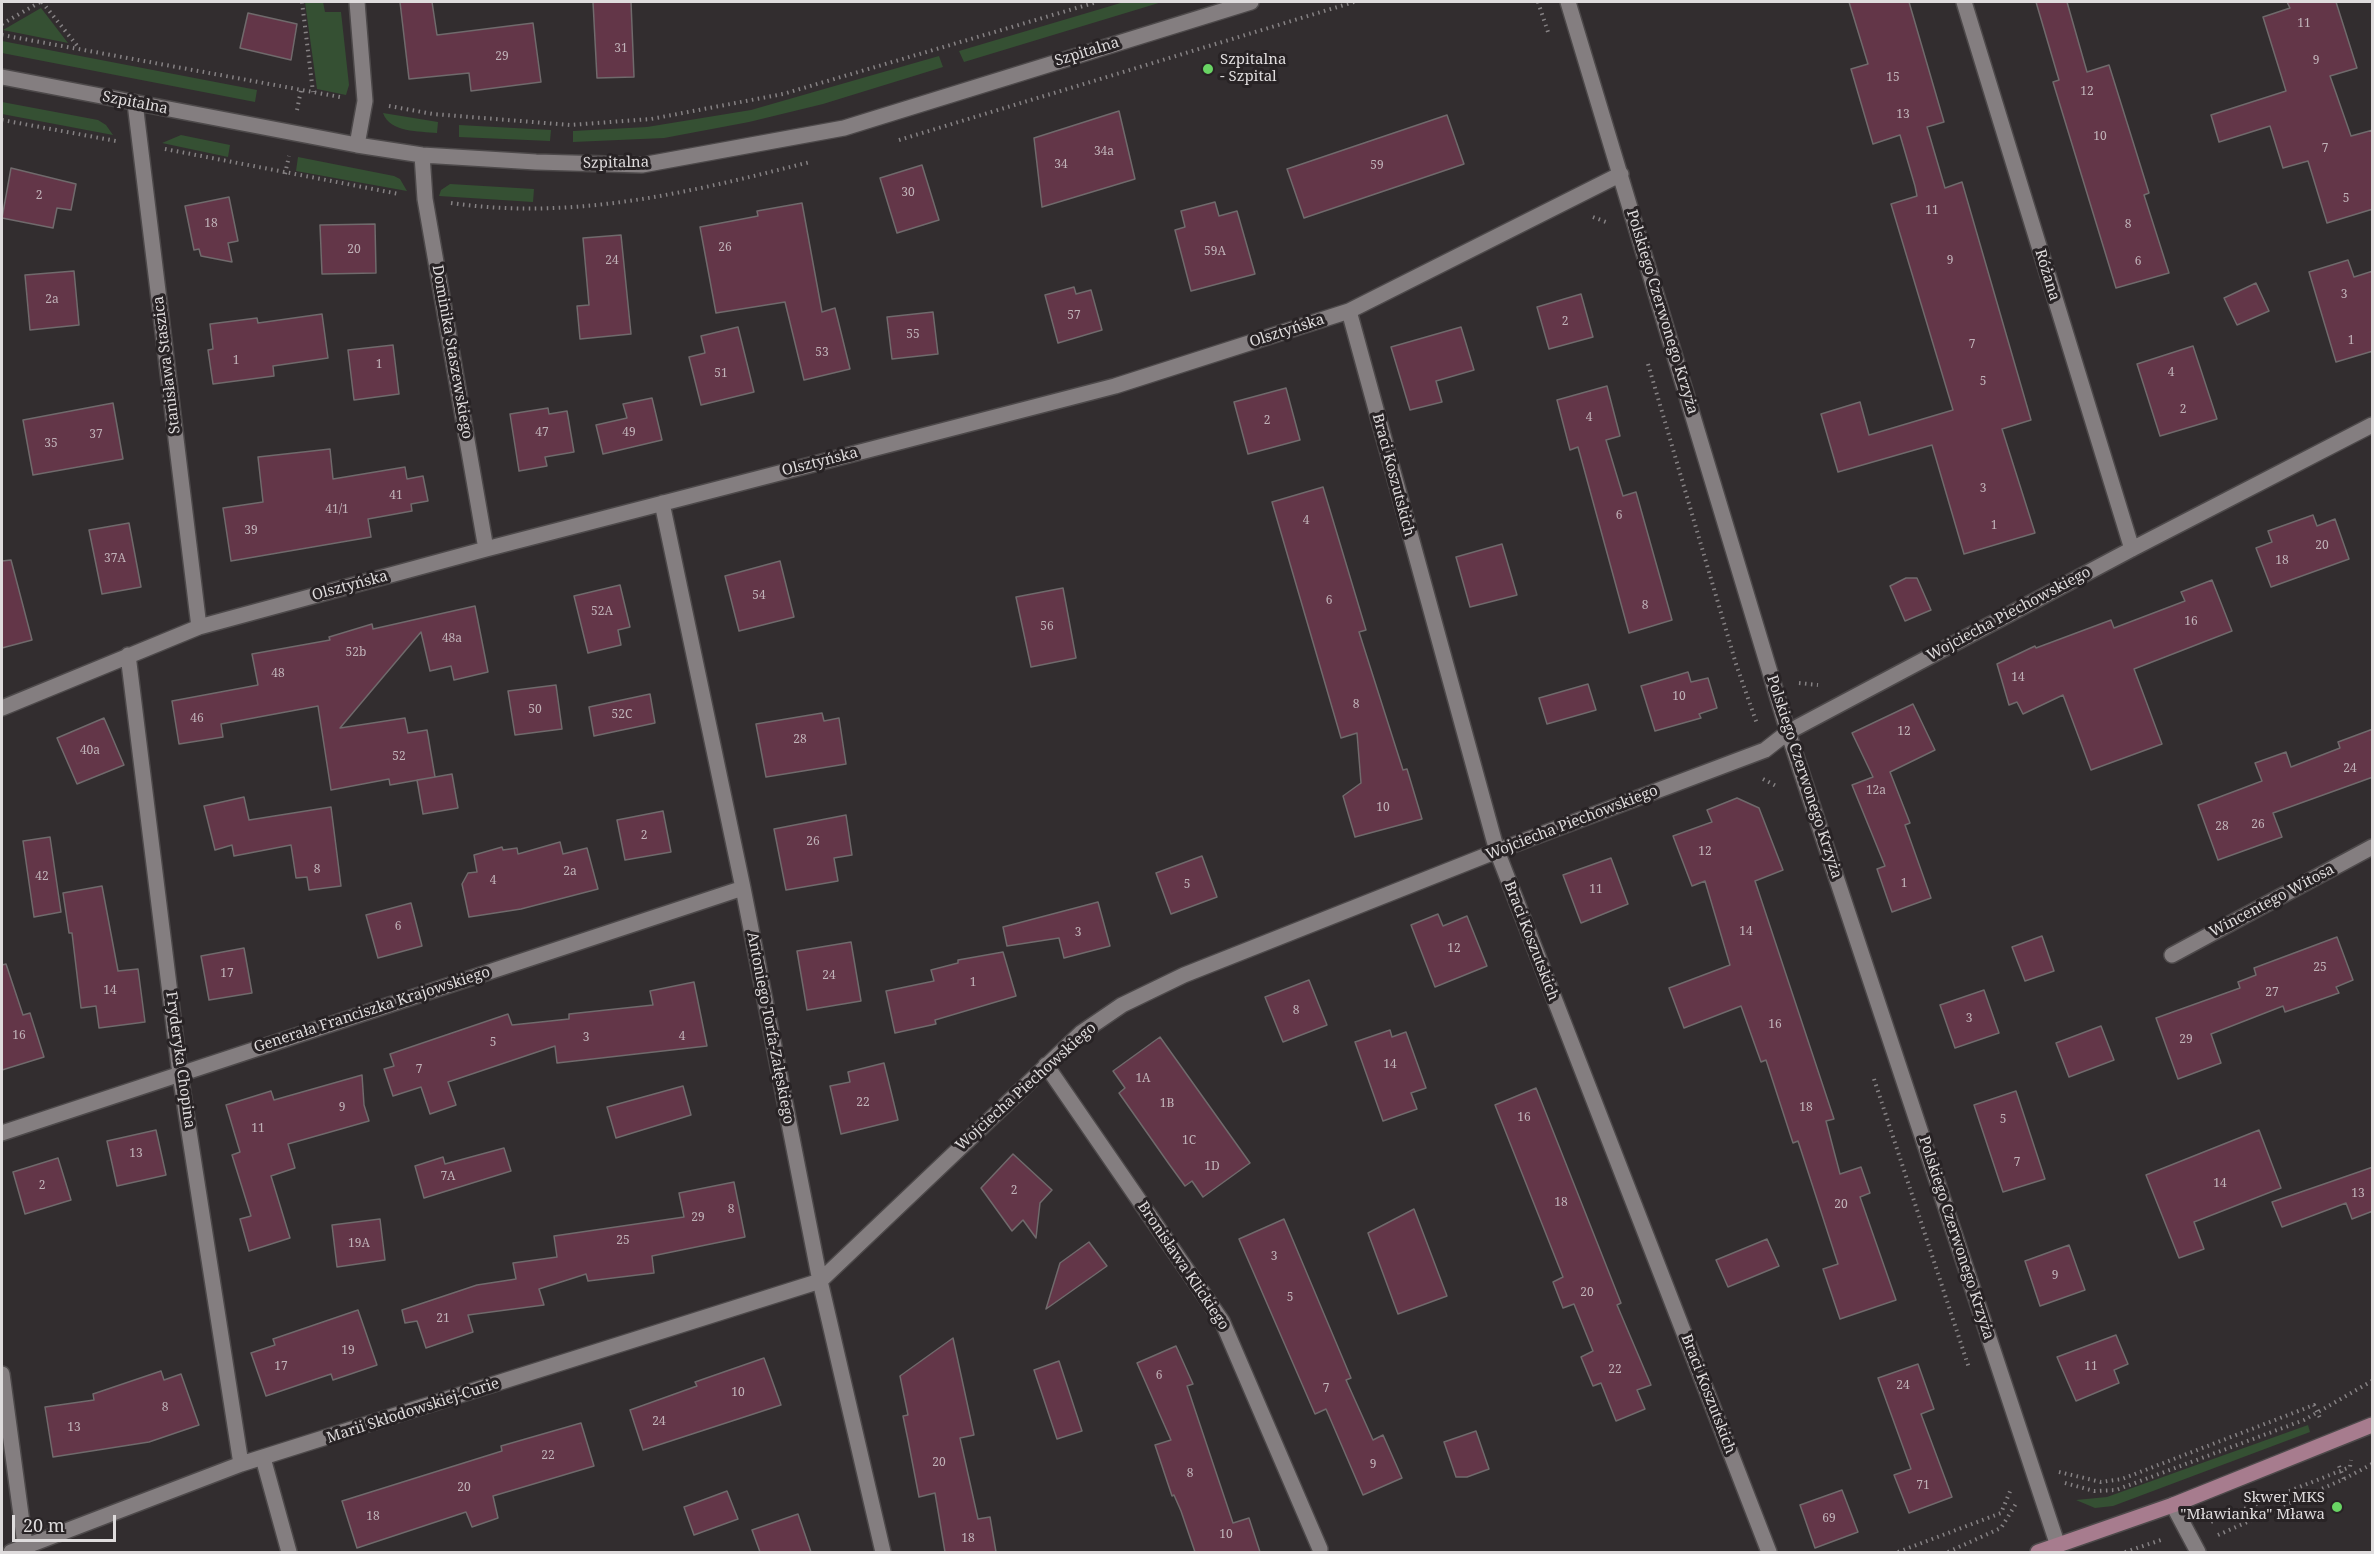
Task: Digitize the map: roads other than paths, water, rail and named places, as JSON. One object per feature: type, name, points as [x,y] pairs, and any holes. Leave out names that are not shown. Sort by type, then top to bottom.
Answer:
[{"type":"street","points":[[357,2],[365,101],[357,145]]},
{"type":"street","name":"Szpitalna","points":[[2,77],[135,104],[422,155],[536,162],[642,165],[832,130],[1251,2]]},
{"type":"street","name":"Polskiego Czerwonego Krzyża","points":[[1568,2],[1788,732],[2058,1546]]},
{"type":"street","name":"Różana","points":[[1964,2],[2132,549]]},
{"type":"street","name":"Stanisława Staszica","points":[[135,104],[199,627]]},
{"type":"street","name":"Dominika Staszewskiego","points":[[422,155],[425,199],[486,549]]},
{"type":"street","name":"Olsztyńska","points":[[2,708],[199,627],[486,549],[1115,386],[1349,311],[1621,174]]},
{"type":"street","name":"Braci Koszutskich","points":[[1349,311],[1497,851],[1769,1552]]},
{"type":"street","name":"Wojciecha Piechowskiego","points":[[820,1281],[1081,1033],[1122,1005],[1184,975],[1497,851],[1766,750],[1788,732],[2132,549],[2373,425]]},
{"type":"street","name":"Antoniego Torfa-Załęskiego","points":[[662,503],[743,888],[820,1281],[883,1552]]},
{"type":"street","name":"Fryderyka Chopina","points":[[128,655],[180,1074],[241,1464]]},
{"type":"street","name":"Wincentego Witosa","points":[[2172,955],[2373,847]]},
{"type":"street","name":"Generała Franciszka Krajowskiego","points":[[2,1133],[743,888]]},
{"type":"street","name":"Bronisława Klickiego","points":[[1046,1065],[1222,1321],[1320,1549]]},
{"type":"street","name":"Marii Skłodowskiej-Curie","points":[[21,1551],[241,1464],[820,1281]]},
{"type":"street","points":[[2,1374],[21,1551]]},
{"type":"street","points":[[2038,1552],[2173,1505],[2373,1425]]},
{"type":"street","points":[[263,1458],[289,1552]]},
{"type":"street","points":[[2173,1505],[2196,1550]]},
{"type":"place","name":"Szpitalna - Szpital","points":[[1208,69]]},
{"type":"place","name":"Skwer MKS \"Mławianka\" Mława","points":[[2337,1507]]}]
